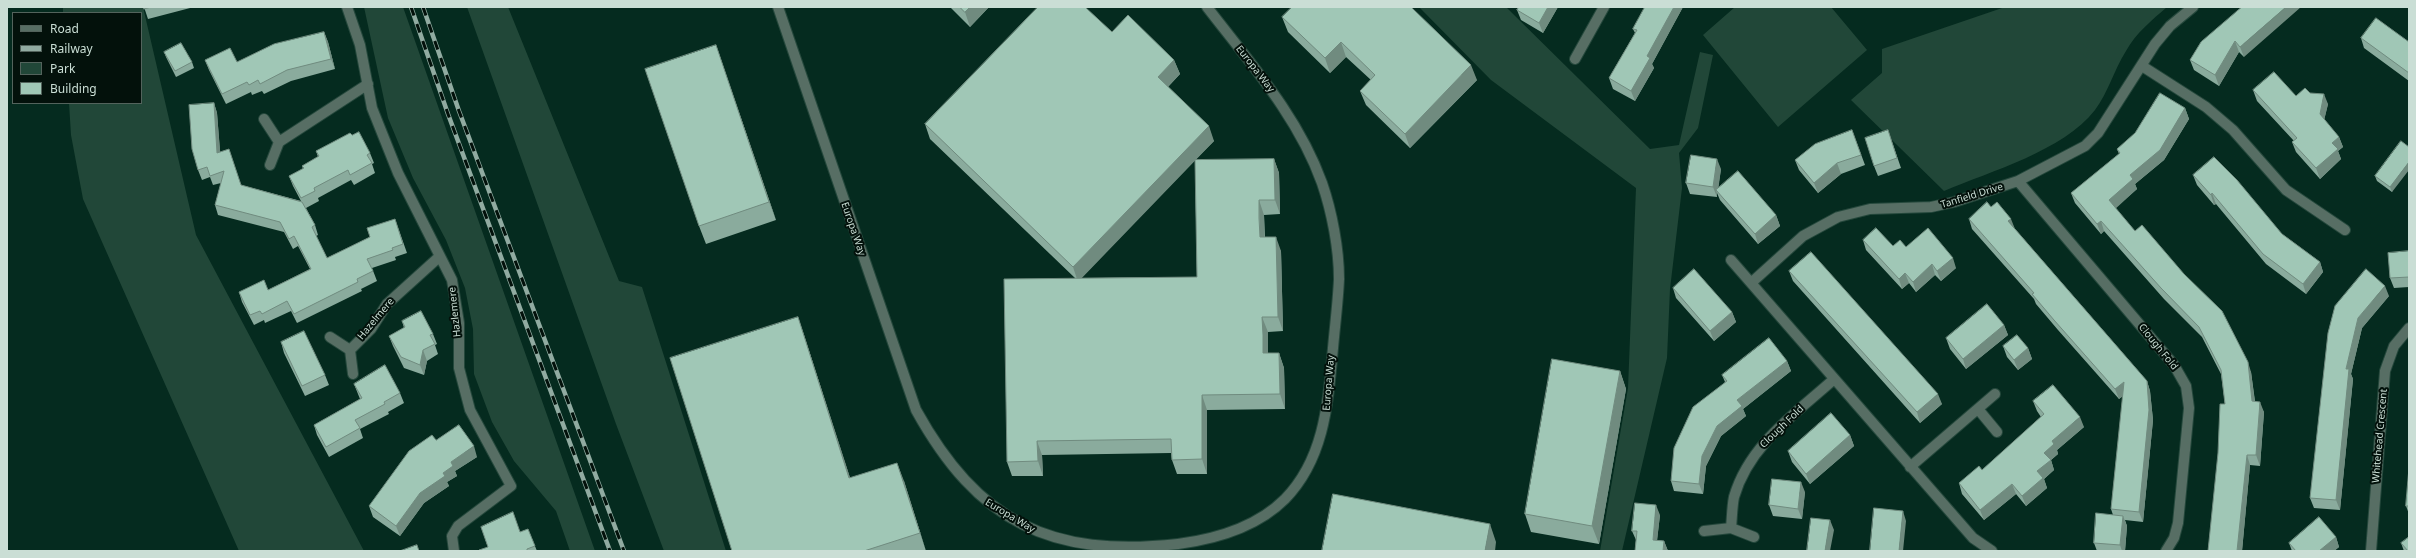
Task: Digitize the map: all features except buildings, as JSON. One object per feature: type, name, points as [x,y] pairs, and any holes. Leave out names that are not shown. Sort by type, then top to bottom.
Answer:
[{"type":"street","name":"Hazlemere","points":[[347,7],[360,45],[372,108],[398,173],[439,257],[452,280],[459,323],[458,368],[470,410],[511,486],[458,526],[452,536],[454,551]]},
{"type":"street","name":"Europa Way","points":[[778,7],[916,410],[933,441],[955,471],[979,496],[997,510],[1033,531],[1078,544],[1118,549],[1208,540],[1249,525],[1284,500],[1306,473],[1318,444],[1327,412],[1339,278],[1335,239],[1323,185],[1304,140],[1282,104],[1207,7]]},
{"type":"street","points":[[1575,59],[1604,7]]},
{"type":"street","name":"Tanfield Drive","points":[[1751,283],[1803,236],[1838,217],[1870,209],[1931,207],[1954,202],[2018,181],[2085,146],[2098,133],[2155,44],[2170,26],[2193,7]]},
{"type":"street","points":[[2142,66],[2206,108],[2233,130],[2286,190],[2346,230]]},
{"type":"street","points":[[270,165],[279,142],[368,84]]},
{"type":"street","points":[[264,119],[279,142]]},
{"type":"street","name":"Clough Fold","points":[[2018,181],[2174,365],[2186,386],[2189,408],[2178,523],[2174,538],[2166,551]]},
{"type":"street","name":"Hazelmere","points":[[350,350],[371,329],[387,304],[439,257]]},
{"type":"street","points":[[1731,260],[1833,380],[1972,538],[1992,551]]},
{"type":"street","name":"Whitehead Crescent","points":[[2371,551],[2385,371],[2394,346],[2409,328]]},
{"type":"street","points":[[330,337],[350,350],[353,374]]},
{"type":"street","name":"Clough Fold","points":[[1730,528],[1734,499],[1741,478],[1753,456],[1766,440],[1833,380]]},
{"type":"street","points":[[1910,467],[1995,394]]},
{"type":"street","points":[[1978,409],[1997,432]]},
{"type":"street","points":[[1704,532],[1730,528],[1754,538]]},
{"type":"green space","points":[[63,7],[143,7],[196,235],[364,551],[239,551],[83,199],[71,135],[69,104],[142,104],[142,12],[63,12]]},
{"type":"green space","points":[[364,7],[403,7],[595,551],[570,551],[556,511],[514,461],[492,422],[474,374],[473,329],[465,288],[446,240],[413,178],[388,118]]},
{"type":"green space","points":[[467,7],[508,7],[619,281],[642,287],[726,551],[664,551],[616,424]]},
{"type":"green space","points":[[1419,7],[1506,7],[1650,149],[1679,145],[1700,52],[1713,55],[1698,128],[1679,153],[1682,188],[1670,289],[1667,358],[1622,551],[1600,551],[1628,388],[1636,188],[1491,80]]},
{"type":"green space","points":[[1735,7],[1831,7],[1867,50],[1778,127],[1703,35]]},
{"type":"green space","points":[[2005,7],[2167,7],[2145,27],[2130,44],[2100,103],[2081,124],[2065,137],[2046,148],[1944,191],[1851,100],[1882,73],[1882,49]]},
{"type":"railway","points":[[411,7],[448,114],[610,551]]},
{"type":"railway","points":[[423,7],[459,111],[624,551]]}]
